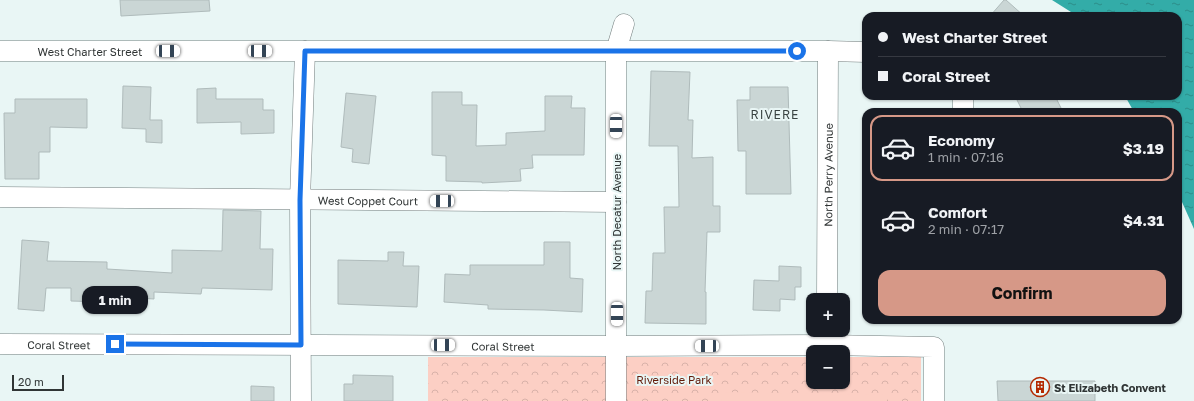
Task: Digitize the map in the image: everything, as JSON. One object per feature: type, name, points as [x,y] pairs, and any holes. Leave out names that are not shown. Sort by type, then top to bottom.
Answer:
[{"type":"street","name":"North Decatur Avenue","points":[[616,401],[616,51],[624,24]]},
{"type":"street","name":"West Charter Street","points":[[0,51],[862,52]]},
{"type":"street","points":[[301,401],[300,200],[305,51]]},
{"type":"street","name":"North Perry Avenue","points":[[827,293],[828,51]]},
{"type":"street","name":"West Coppet Court","points":[[0,197],[616,202]]},
{"type":"street","name":"Coral Street","points":[[0,344],[617,346],[827,338],[934,347],[934,401]]},
{"type":"green space","name":"Riverside Park","points":[[428,357],[806,357],[806,389],[850,389],[850,357],[921,357],[921,401],[428,401]]},
{"type":"green space","points":[[722,392],[887,395],[887,401],[721,401]]},
{"type":"water","points":[[1052,0],[1194,0],[1194,229],[1182,202],[1182,108],[1132,108],[1127,100],[1182,100],[1182,12],[1071,12]]},
{"type":"building","points":[[120,0],[209,0],[210,11],[121,16]]},
{"type":"building","points":[[1004,0],[1006,0],[1020,12],[994,12]]},
{"type":"building","points":[[651,71],[690,72],[688,120],[693,120],[692,158],[713,157],[713,206],[720,206],[720,232],[707,232],[705,292],[706,324],[645,323],[646,291],[652,291],[653,253],[665,253],[664,207],[679,207],[678,146],[649,146]]},
{"type":"building","points":[[123,86],[151,87],[150,120],[162,120],[162,143],[146,142],[146,129],[122,128]]},
{"type":"building","points":[[750,87],[788,87],[791,194],[746,194],[746,151],[738,151],[737,100],[750,100]]},
{"type":"building","points":[[216,88],[216,99],[263,99],[263,110],[274,110],[274,133],[241,134],[241,122],[197,123],[197,89]]},
{"type":"building","points":[[432,92],[462,92],[462,105],[477,105],[476,146],[506,145],[506,133],[545,131],[545,96],[572,96],[571,108],[585,108],[584,155],[532,155],[533,168],[520,169],[521,181],[482,183],[446,181],[446,156],[432,155]]},
{"type":"building","points":[[346,93],[376,96],[369,164],[352,162],[353,149],[341,147]]},
{"type":"building","points":[[15,99],[87,99],[87,128],[50,127],[50,152],[39,152],[39,179],[5,179],[4,113],[15,113]]},
{"type":"building","points":[[1017,100],[1057,100],[1061,108],[1021,108]]},
{"type":"building","points":[[223,210],[261,211],[260,249],[273,249],[272,290],[202,288],[201,294],[154,292],[154,299],[106,296],[106,302],[71,301],[71,288],[46,288],[44,311],[18,309],[22,240],[49,242],[47,261],[107,262],[107,269],[172,273],[172,250],[222,251]]},
{"type":"building","points":[[544,242],[570,242],[570,278],[583,279],[582,312],[488,309],[488,305],[444,302],[445,274],[470,275],[470,265],[544,265]]},
{"type":"building","points":[[388,252],[404,252],[403,266],[419,266],[417,307],[338,304],[338,260],[388,261]]},
{"type":"building","points":[[779,266],[801,267],[801,287],[795,287],[795,300],[780,299],[780,311],[753,310],[754,280],[779,281]]},
{"type":"building","points":[[353,375],[393,376],[393,401],[344,401],[344,384],[353,384]]},
{"type":"building","name":"St Elizabeth Convent","points":[[997,381],[1095,381],[1095,401],[998,401]]},
{"type":"building","points":[[251,386],[274,387],[274,401],[251,401]]},
{"type":"place","name":"St Elizabeth Convent","points":[[1040,387]]},
{"type":"district","name":"RIVERE","points":[[775,114]]},
{"type":"route","points":[[115,344],[301,345],[300,200],[305,51],[797,51]]}]
